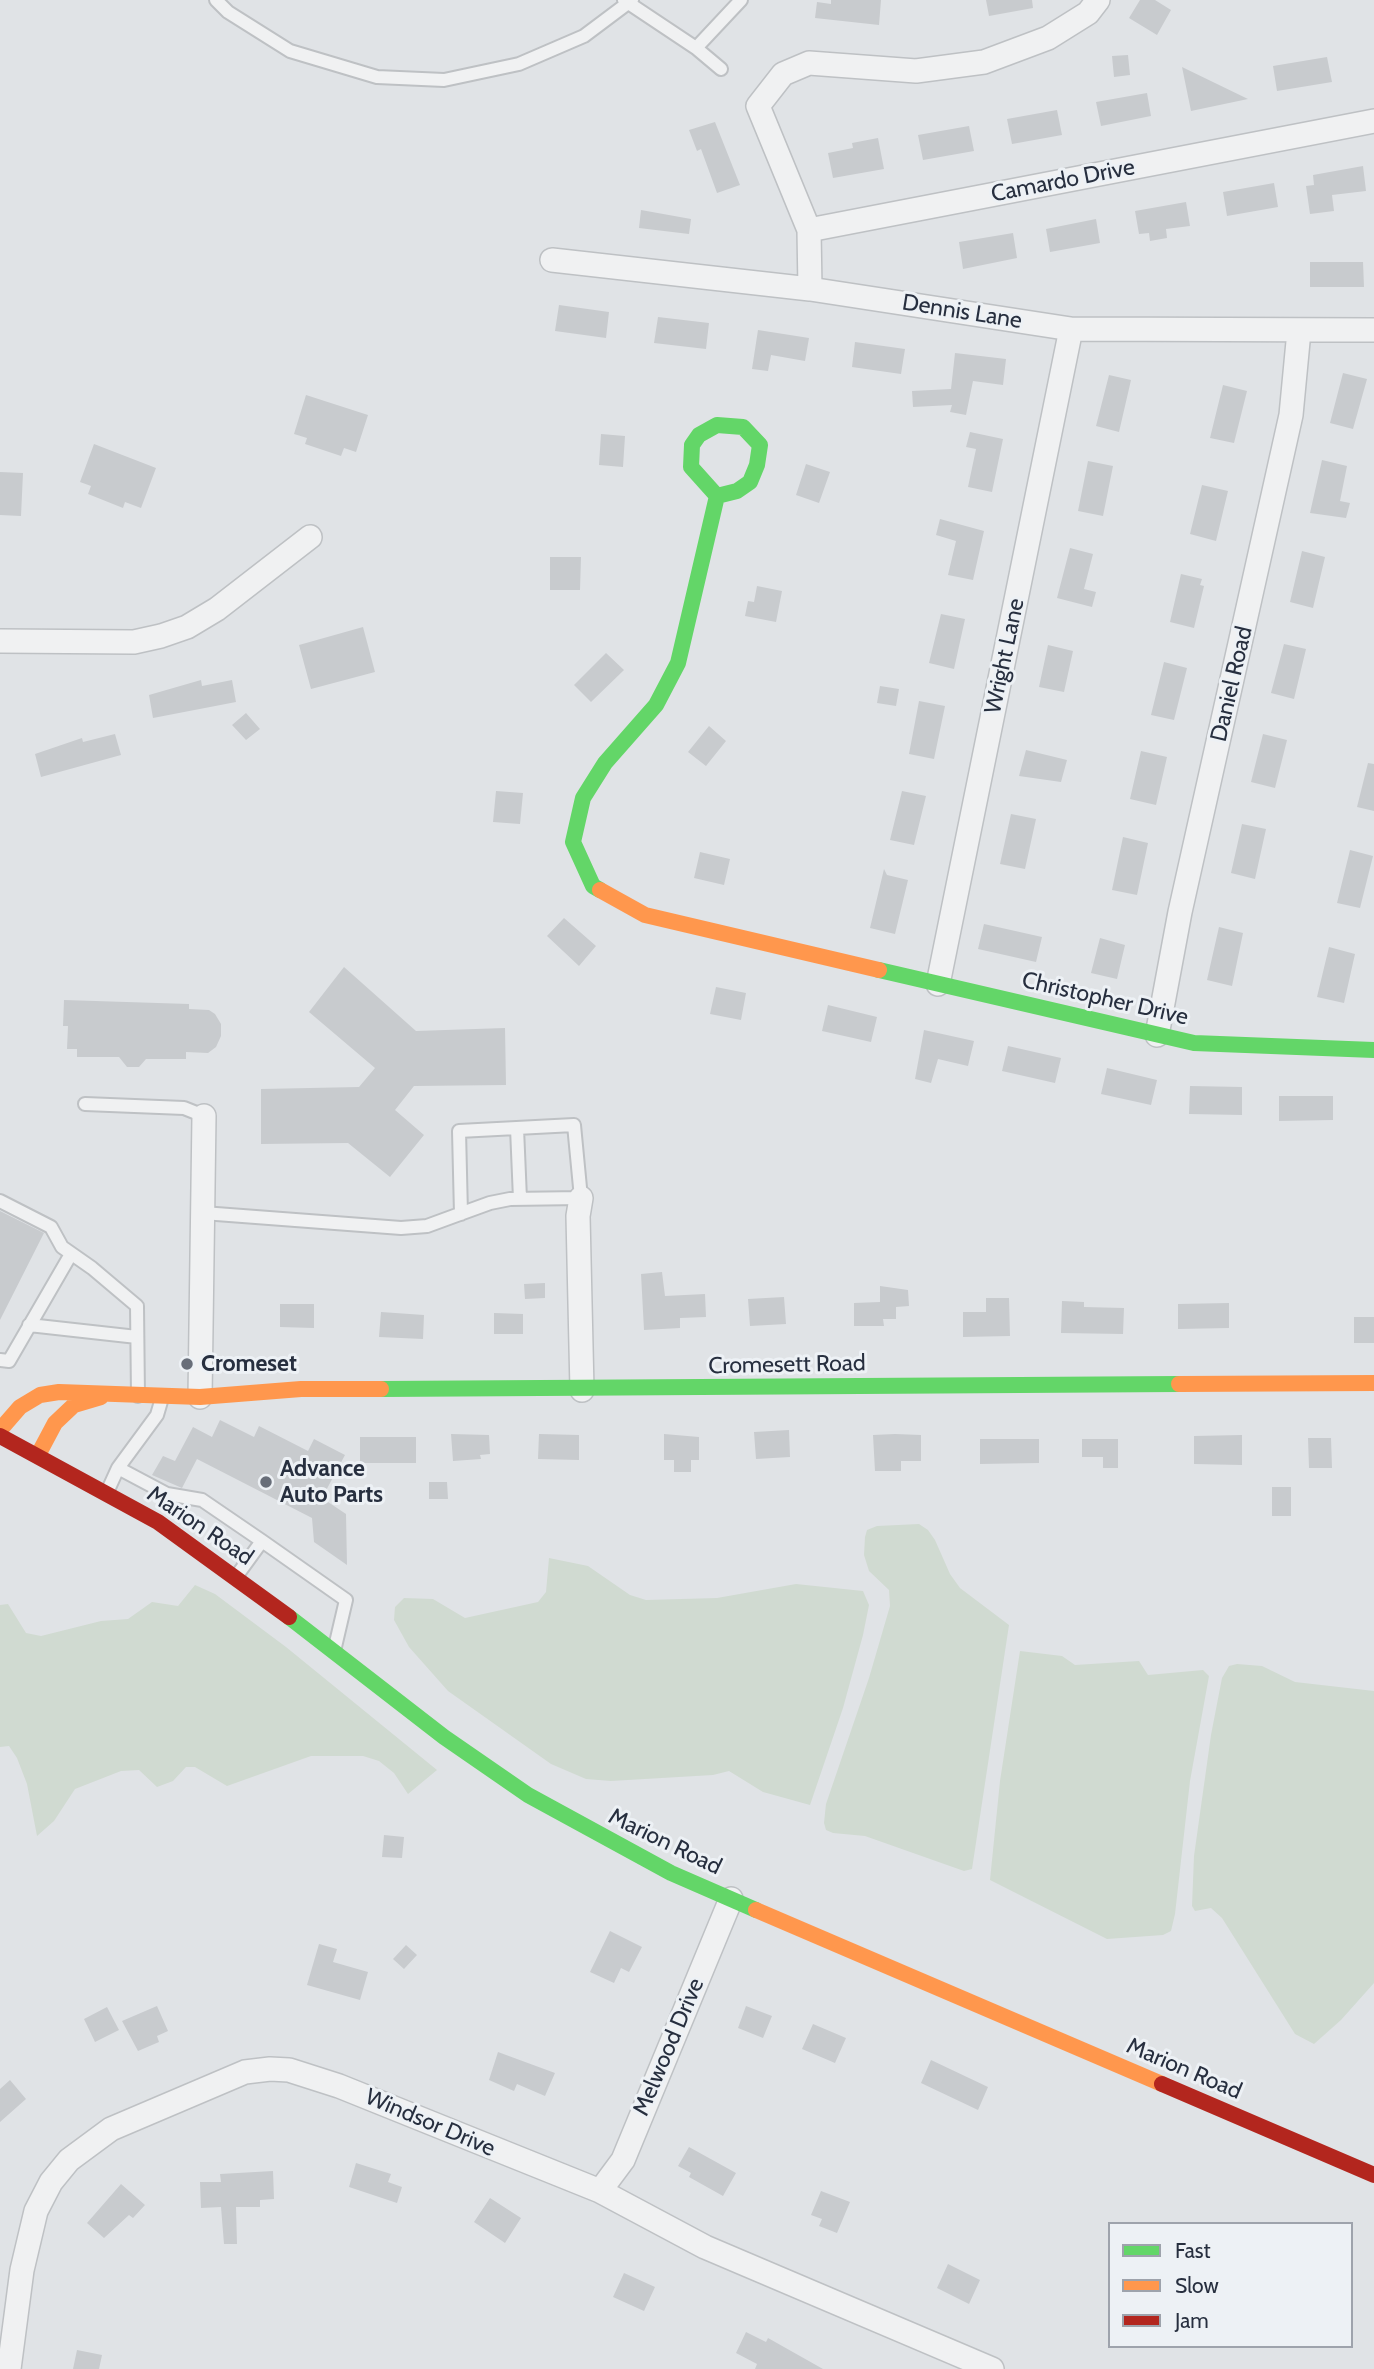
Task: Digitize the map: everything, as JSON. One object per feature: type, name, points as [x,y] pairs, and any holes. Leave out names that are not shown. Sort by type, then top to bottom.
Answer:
[{"type":"street","points":[[810,289],[809,230],[758,106],[783,74],[809,64],[916,71],[984,62],[1048,38],[1088,13],[1098,0]]},
{"type":"street","name":"Camardo Drive","points":[[809,230],[1374,121]]},
{"type":"street","name":"Dennis Lane","points":[[552,260],[810,289],[1071,329],[1374,330]]},
{"type":"street","name":"Wright Lane","points":[[938,984],[1071,329]]},
{"type":"street","name":"Daniel Road","points":[[1157,1035],[1180,912],[1291,415],[1299,331]]},
{"type":"street","points":[[728,423],[743,427],[760,445],[757,465],[750,482],[737,491],[718,496],[695,475],[691,467],[692,445],[699,435],[717,425],[728,423]]},
{"type":"street","name":"Christopher Drive","points":[[718,496],[678,663],[656,705],[605,763],[583,798],[573,842],[593,886],[645,915],[1194,1043],[1374,1050]]},
{"type":"street","points":[[0,641],[134,642],[161,636],[187,627],[217,609],[310,537]]},
{"type":"street","points":[[200,1396],[204,1116]]},
{"type":"street","points":[[581,1198],[582,1390]]},
{"type":"street","name":"Cromesett Road","points":[[0,1430],[20,1407],[40,1395],[59,1392],[138,1397],[301,1389],[582,1390],[1374,1383]]},
{"type":"street","points":[[38,1455],[55,1423],[74,1405],[103,1396]]},
{"type":"street","name":"Marion Road","points":[[0,1436],[158,1522],[236,1577],[444,1737],[528,1795],[595,1834],[731,1899],[1374,2175]]},
{"type":"street","name":"Melwood Drive","points":[[600,2191],[622,2160],[731,1899]]},
{"type":"street","name":"Windsor Drive","points":[[9,2369],[22,2270],[36,2211],[51,2182],[69,2160],[111,2129],[248,2071],[289,2070],[340,2086],[600,2191],[705,2246],[992,2369]]},
{"type":"lane","points":[[216,0],[228,12],[290,51],[377,77],[444,80],[519,64],[584,36],[628,1],[696,48],[721,69]]},
{"type":"lane","points":[[696,48],[741,0]]},
{"type":"lane","points":[[85,1104],[184,1108],[204,1116]]},
{"type":"lane","points":[[203,1213],[401,1228],[427,1226],[461,1214],[490,1203],[520,1199],[581,1198],[574,1125],[459,1131],[461,1214]]},
{"type":"lane","points":[[517,1128],[520,1199]]},
{"type":"lane","points":[[0,1201],[51,1227],[62,1247],[137,1306],[138,1397]]},
{"type":"lane","points":[[0,1360],[9,1361],[71,1254]]},
{"type":"lane","points":[[29,1325],[137,1336]]},
{"type":"lane","points":[[107,1493],[118,1468],[157,1415],[162,1396]]},
{"type":"lane","points":[[118,1468],[167,1494],[202,1500],[346,1600],[334,1651]]},
{"type":"lane","points":[[236,1577],[262,1541]]},
{"type":"shaded area","points":[[919,1524],[928,1530],[935,1540],[950,1574],[960,1588],[1009,1625],[972,1869],[964,1871],[865,1836],[833,1833],[826,1830],[824,1823],[826,1804],[869,1678],[890,1606],[889,1590],[869,1571],[864,1555],[867,1530],[877,1526]]},
{"type":"shaded area","points":[[549,1558],[588,1566],[630,1595],[646,1600],[717,1598],[796,1584],[863,1591],[869,1605],[863,1635],[843,1708],[810,1805],[763,1792],[729,1771],[713,1775],[611,1781],[586,1779],[551,1764],[448,1691],[409,1647],[394,1620],[395,1607],[404,1598],[433,1599],[465,1618],[538,1602],[546,1592]]},
{"type":"shaded area","points":[[195,1585],[215,1594],[286,1647],[437,1770],[408,1794],[394,1773],[379,1761],[363,1756],[311,1756],[227,1786],[195,1767],[186,1767],[173,1781],[157,1787],[139,1770],[121,1771],[75,1789],[54,1821],[37,1836],[27,1784],[17,1758],[9,1746],[0,1747],[0,1605],[8,1604],[26,1633],[41,1636],[101,1621],[128,1619],[152,1602],[178,1606]]},
{"type":"shaded area","points":[[1020,1651],[1062,1656],[1075,1665],[1139,1661],[1148,1675],[1203,1670],[1209,1676],[1190,1781],[1171,1931],[1163,1935],[1107,1939],[990,1880],[1000,1781]]},
{"type":"shaded area","points":[[1229,1666],[1262,1666],[1295,1682],[1374,1691],[1374,1983],[1341,2020],[1314,2044],[1295,2034],[1222,1918],[1211,1908],[1195,1911],[1192,1906],[1194,1856],[1211,1735],[1222,1678]]},
{"type":"building","points":[[831,0],[881,0],[879,25],[815,18],[817,2],[831,4]]},
{"type":"building","points":[[986,0],[1032,0],[1033,8],[989,16]]},
{"type":"building","points":[[1140,0],[1155,0],[1171,10],[1157,35],[1129,18]]},
{"type":"building","points":[[1128,55],[1130,75],[1114,77],[1112,56]]},
{"type":"building","points":[[1327,57],[1332,82],[1277,91],[1273,66]]},
{"type":"building","points":[[1182,67],[1248,99],[1191,111]]},
{"type":"building","points":[[1147,93],[1151,116],[1101,126],[1096,102]]},
{"type":"building","points":[[1057,110],[1062,135],[1012,144],[1007,119]]},
{"type":"building","points":[[715,122],[740,185],[717,193],[701,149],[697,151],[689,130]]},
{"type":"building","points":[[969,126],[974,151],[923,160],[918,135]]},
{"type":"building","points":[[878,138],[884,169],[833,178],[828,153],[853,148],[852,143]]},
{"type":"building","points":[[1363,166],[1366,191],[1332,195],[1334,211],[1310,214],[1306,186],[1314,185],[1313,175]]},
{"type":"building","points":[[1274,183],[1278,207],[1227,216],[1223,192]]},
{"type":"building","points":[[1186,202],[1190,226],[1166,229],[1167,238],[1150,241],[1149,233],[1139,234],[1135,211]]},
{"type":"building","points":[[641,210],[691,219],[689,234],[639,228]]},
{"type":"building","points":[[1096,219],[1100,243],[1050,252],[1046,229]]},
{"type":"building","points":[[1013,233],[1017,258],[963,269],[959,242]]},
{"type":"building","points":[[1310,262],[1363,262],[1364,287],[1310,287]]},
{"type":"building","points":[[559,305],[609,312],[606,338],[555,331]]},
{"type":"building","points":[[658,317],[709,323],[706,349],[654,343]]},
{"type":"building","points":[[758,330],[809,338],[805,361],[771,355],[768,371],[752,369]]},
{"type":"building","points":[[855,342],[905,349],[901,374],[852,367]]},
{"type":"building","points":[[955,353],[1006,359],[1003,385],[973,381],[966,415],[950,412],[952,405],[913,407],[912,391],[951,389]]},
{"type":"building","points":[[1343,373],[1367,379],[1353,429],[1330,423]]},
{"type":"building","points":[[1109,375],[1131,380],[1119,432],[1096,426]]},
{"type":"building","points":[[1223,385],[1247,391],[1234,443],[1210,438]]},
{"type":"building","points":[[306,395],[368,415],[356,452],[344,448],[341,456],[305,444],[307,438],[294,434]]},
{"type":"building","points":[[970,432],[1003,439],[992,492],[968,487],[976,449],[966,447]]},
{"type":"building","points":[[601,434],[625,436],[623,467],[599,465]]},
{"type":"building","points":[[94,444],[156,468],[141,508],[125,502],[123,508],[88,494],[91,486],[80,482]]},
{"type":"building","points":[[1322,460],[1347,466],[1340,501],[1350,503],[1346,518],[1310,513]]},
{"type":"building","points":[[1088,461],[1113,466],[1103,516],[1078,511]]},
{"type":"building","points":[[806,464],[830,472],[819,503],[796,495]]},
{"type":"building","points":[[0,472],[23,473],[21,516],[0,515]]},
{"type":"building","points":[[1202,485],[1228,491],[1216,541],[1190,534]]},
{"type":"building","points":[[940,519],[984,531],[973,580],[948,575],[956,541],[936,535]]},
{"type":"building","points":[[1070,548],[1093,554],[1084,589],[1096,592],[1092,607],[1057,598]]},
{"type":"building","points":[[1302,551],[1325,557],[1313,608],[1290,602]]},
{"type":"building","points":[[550,557],[581,557],[580,590],[550,590]]},
{"type":"building","points":[[1181,574],[1202,579],[1200,585],[1204,586],[1194,628],[1170,622]]},
{"type":"building","points":[[757,586],[782,591],[776,622],[745,616],[748,601],[754,602]]},
{"type":"building","points":[[941,614],[965,619],[954,669],[929,663]]},
{"type":"building","points":[[363,627],[375,672],[311,689],[299,645]]},
{"type":"building","points":[[1284,644],[1306,649],[1294,699],[1271,693]]},
{"type":"building","points":[[1048,645],[1073,651],[1064,692],[1039,687]]},
{"type":"building","points":[[606,653],[624,670],[591,702],[574,685]]},
{"type":"building","points":[[1164,662],[1187,668],[1174,720],[1151,715]]},
{"type":"building","points":[[201,680],[202,686],[232,680],[236,702],[153,718],[149,695]]},
{"type":"building","points":[[880,686],[899,689],[896,706],[877,703]]},
{"type":"building","points":[[919,701],[945,706],[934,759],[909,754]]},
{"type":"building","points":[[246,713],[260,729],[246,740],[232,725]]},
{"type":"building","points":[[709,726],[726,741],[706,766],[688,752]]},
{"type":"building","points":[[115,734],[121,755],[41,777],[35,754],[82,738],[83,742]]},
{"type":"building","points":[[1263,734],[1287,740],[1275,788],[1251,782]]},
{"type":"building","points":[[1026,750],[1067,760],[1061,782],[1019,776]]},
{"type":"building","points":[[1141,751],[1167,757],[1156,805],[1130,799]]},
{"type":"building","points":[[1368,763],[1374,764],[1374,811],[1357,807]]},
{"type":"building","points":[[496,791],[523,793],[520,824],[493,822]]},
{"type":"building","points":[[902,791],[926,796],[914,845],[890,840]]},
{"type":"building","points":[[1011,814],[1036,819],[1025,869],[1000,864]]},
{"type":"building","points":[[1242,824],[1266,829],[1255,879],[1231,873]]},
{"type":"building","points":[[1123,837],[1148,843],[1137,895],[1112,890]]},
{"type":"building","points":[[1350,850],[1373,856],[1360,908],[1337,903]]},
{"type":"building","points":[[700,852],[730,859],[724,885],[694,878]]},
{"type":"building","points":[[884,869],[887,875],[908,880],[895,934],[870,928]]},
{"type":"building","points":[[564,918],[596,946],[579,966],[547,936]]},
{"type":"building","points":[[984,924],[1042,937],[1036,962],[978,949]]},
{"type":"building","points":[[1219,927],[1243,933],[1232,986],[1207,980]]},
{"type":"building","points":[[1100,938],[1125,945],[1117,979],[1091,973]]},
{"type":"building","points":[[1329,947],[1355,954],[1344,1003],[1317,997]]},
{"type":"building","points":[[344,967],[416,1031],[505,1028],[506,1085],[414,1086],[395,1110],[424,1135],[390,1177],[348,1143],[261,1144],[261,1089],[359,1087],[375,1068],[309,1012]]},
{"type":"building","points":[[716,987],[746,993],[741,1020],[710,1014]]},
{"type":"building","points":[[64,1000],[189,1004],[189,1009],[209,1010],[215,1014],[221,1024],[221,1036],[216,1047],[208,1053],[186,1052],[186,1059],[146,1059],[139,1067],[127,1067],[119,1057],[77,1057],[77,1049],[67,1049],[68,1026],[63,1026]]},
{"type":"building","points":[[828,1005],[877,1017],[871,1042],[822,1031]]},
{"type":"building","points":[[924,1030],[974,1041],[968,1066],[938,1059],[931,1083],[915,1079]]},
{"type":"building","points":[[1008,1046],[1061,1058],[1055,1083],[1002,1071]]},
{"type":"building","points":[[1107,1068],[1157,1080],[1151,1105],[1101,1094]]},
{"type":"building","points":[[1190,1086],[1242,1087],[1242,1115],[1189,1114]]},
{"type":"building","points":[[1279,1096],[1333,1096],[1333,1120],[1279,1121]]},
{"type":"building","points":[[0,1211],[44,1233],[0,1320]]},
{"type":"building","points":[[662,1272],[665,1296],[705,1294],[706,1317],[680,1318],[680,1328],[644,1330],[641,1274]]},
{"type":"building","points":[[545,1283],[545,1298],[525,1299],[524,1284]]},
{"type":"building","points":[[880,1286],[908,1290],[909,1306],[896,1307],[896,1319],[883,1319],[884,1326],[854,1326],[854,1303],[880,1302]]},
{"type":"building","points":[[784,1297],[786,1324],[750,1326],[748,1299]]},
{"type":"building","points":[[986,1298],[1009,1298],[1010,1336],[963,1337],[963,1312],[986,1312]]},
{"type":"building","points":[[1062,1301],[1084,1302],[1084,1307],[1124,1308],[1123,1334],[1061,1333]]},
{"type":"building","points":[[1229,1303],[1229,1328],[1178,1329],[1178,1304]]},
{"type":"building","points":[[280,1304],[314,1304],[314,1328],[280,1327]]},
{"type":"building","points":[[381,1312],[424,1315],[423,1339],[379,1337]]},
{"type":"building","points":[[494,1313],[523,1314],[523,1334],[494,1334]]},
{"type":"building","points":[[1354,1317],[1374,1317],[1374,1343],[1354,1343]]},
{"type":"building","points":[[220,1420],[254,1437],[259,1426],[308,1451],[314,1439],[345,1455],[322,1498],[346,1514],[347,1565],[314,1542],[312,1518],[197,1459],[182,1488],[152,1475],[163,1456],[175,1461],[193,1427],[212,1437]]},
{"type":"building","points":[[789,1430],[790,1457],[756,1459],[754,1432]]},
{"type":"building","points":[[451,1434],[489,1435],[490,1454],[480,1455],[481,1459],[453,1461]]},
{"type":"building","points":[[539,1434],[579,1435],[579,1460],[538,1459]]},
{"type":"building","points":[[664,1434],[699,1437],[699,1460],[691,1460],[691,1472],[674,1472],[674,1460],[664,1460]]},
{"type":"building","points":[[873,1435],[921,1435],[921,1461],[901,1461],[901,1471],[875,1471]]},
{"type":"building","points":[[1242,1435],[1242,1465],[1194,1464],[1194,1436]]},
{"type":"building","points":[[360,1437],[416,1437],[416,1463],[360,1463]]},
{"type":"building","points":[[1308,1438],[1331,1438],[1332,1468],[1309,1468]]},
{"type":"building","points":[[980,1439],[1039,1439],[1039,1463],[980,1464]]},
{"type":"building","points":[[1082,1439],[1118,1439],[1118,1468],[1103,1468],[1103,1457],[1082,1457]]},
{"type":"building","points":[[429,1482],[447,1482],[448,1499],[429,1499]]},
{"type":"building","points":[[1272,1487],[1291,1487],[1291,1516],[1272,1516]]},
{"type":"building","points":[[384,1835],[404,1837],[402,1858],[382,1857]]},
{"type":"building","points":[[610,1931],[642,1947],[629,1972],[621,1968],[614,1983],[590,1972]]},
{"type":"building","points":[[319,1944],[337,1949],[333,1962],[368,1972],[360,2000],[307,1985]]},
{"type":"building","points":[[406,1945],[417,1955],[404,1969],[393,1959]]},
{"type":"building","points":[[157,2006],[168,2031],[157,2036],[159,2042],[138,2051],[122,2021]]},
{"type":"building","points":[[746,2006],[772,2016],[763,2038],[738,2028]]},
{"type":"building","points":[[107,2007],[119,2030],[95,2042],[84,2019]]},
{"type":"building","points":[[813,2024],[846,2038],[835,2063],[802,2049]]},
{"type":"building","points":[[498,2052],[555,2073],[545,2096],[517,2084],[514,2091],[489,2080]]},
{"type":"building","points":[[931,2060],[988,2087],[978,2110],[921,2083]]},
{"type":"building","points":[[10,2080],[26,2099],[0,2122],[0,2089]]},
{"type":"building","points":[[689,2147],[736,2173],[723,2196],[689,2177],[691,2173],[678,2166]]},
{"type":"building","points":[[356,2163],[391,2174],[388,2182],[402,2187],[397,2203],[349,2187]]},
{"type":"building","points":[[273,2171],[274,2199],[260,2200],[260,2207],[236,2207],[237,2244],[224,2244],[221,2207],[201,2208],[200,2182],[221,2182],[220,2174]]},
{"type":"building","points":[[121,2184],[145,2205],[133,2218],[129,2215],[104,2238],[87,2223]]},
{"type":"building","points":[[821,2191],[850,2202],[837,2233],[819,2226],[822,2219],[811,2215]]},
{"type":"building","points":[[490,2198],[521,2218],[505,2243],[474,2222]]},
{"type":"building","points":[[948,2264],[980,2280],[969,2304],[937,2288]]},
{"type":"building","points":[[624,2273],[655,2287],[644,2311],[613,2297]]},
{"type":"building","points":[[746,2332],[766,2342],[768,2338],[823,2369],[755,2369],[757,2364],[736,2353]]},
{"type":"building","points":[[77,2350],[102,2355],[99,2369],[73,2369]]},
{"type":"traffic: fast","points":[[600,890],[593,886],[573,842],[583,798],[605,763],[656,705],[678,663],[717,496],[737,491],[750,482],[757,465],[760,445],[743,427],[717,425],[699,435],[692,445],[691,467],[717,496]]},
{"type":"traffic: fast","points":[[879,970],[1194,1043],[1374,1050]]},
{"type":"traffic: fast","points":[[381,1389],[1179,1384]]},
{"type":"traffic: fast","points":[[289,1617],[444,1737],[528,1795],[671,1873],[756,1910]]},
{"type":"traffic: slow","points":[[600,890],[645,915],[879,970]]},
{"type":"traffic: slow","points":[[1179,1384],[1374,1383]]},
{"type":"traffic: slow","points":[[0,1430],[20,1407],[40,1395],[59,1392],[200,1397],[301,1389],[381,1389]]},
{"type":"traffic: slow","points":[[38,1455],[55,1423],[74,1405],[101,1397]]},
{"type":"traffic: slow","points":[[756,1910],[1162,2084]]},
{"type":"traffic: jam","points":[[0,1436],[158,1522],[289,1617]]},
{"type":"traffic: jam","points":[[1162,2084],[1374,2175]]},
{"type":"place","name":"Cromeset","points":[[187,1364]]},
{"type":"place","name":"Advance Auto Parts","points":[[266,1482]]}]
